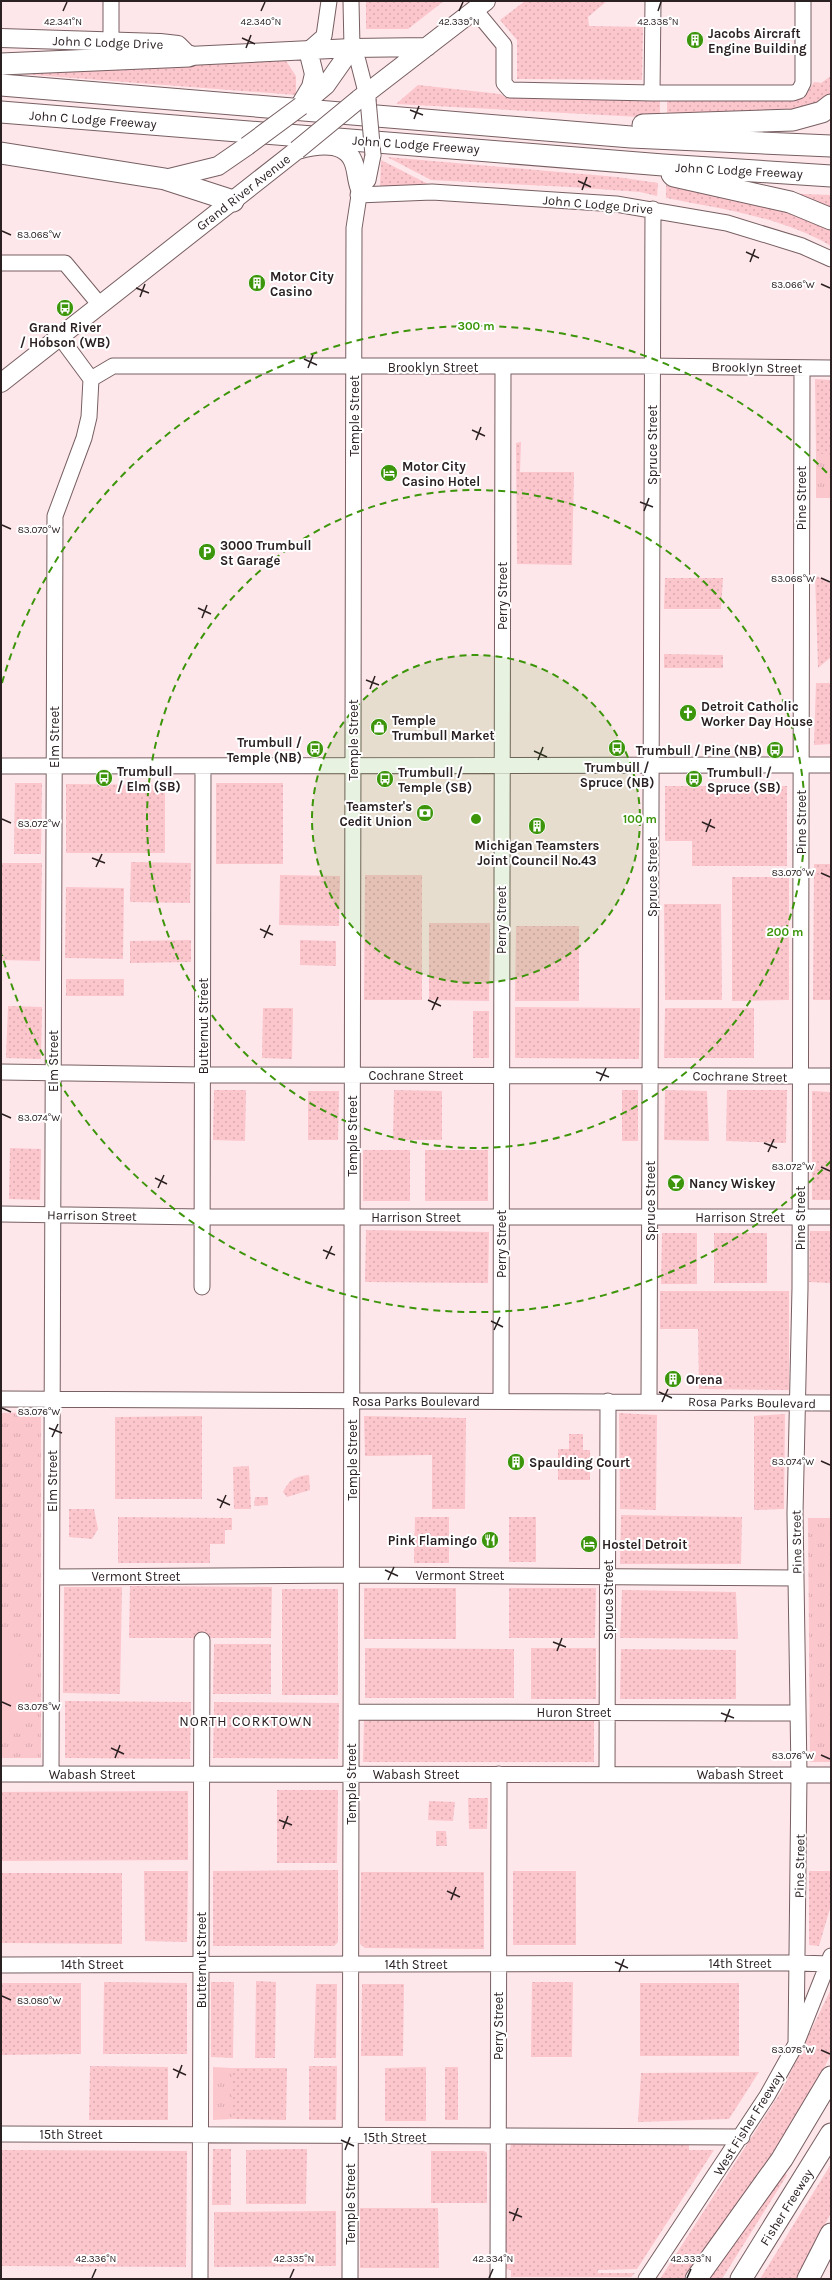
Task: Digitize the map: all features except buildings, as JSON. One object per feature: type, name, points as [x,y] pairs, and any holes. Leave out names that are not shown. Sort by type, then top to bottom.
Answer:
[{"type":"highway","points":[[1,64],[189,56]]},
{"type":"highway","name":"John C Lodge Freeway","points":[[1,85],[602,134],[725,142],[831,146]]},
{"type":"highway","points":[[602,134],[632,125],[793,120],[822,112],[831,105]]},
{"type":"highway","name":"John C Lodge Freeway","points":[[1,112],[663,165],[831,176]]},
{"type":"highway","points":[[1,153],[165,179],[233,201]]},
{"type":"highway","points":[[663,165],[674,176],[790,202],[831,219]]},
{"type":"highway","points":[[696,2279],[782,2159],[831,2077]]},
{"type":"highway","name":"Fisher Freeway","points":[[741,2279],[831,2134]]},
{"type":"highway","points":[[808,2279],[831,2234]]},
{"type":"highway","points":[[823,2279],[831,2260]]},
{"type":"main road","name":"Grand River Avenue","points":[[1,384],[480,5]]},
{"type":"main road","name":"John C Lodge Drive","points":[[1,38],[111,41],[178,45],[189,56]]},
{"type":"main road","points":[[189,56],[352,48],[427,47]]},
{"type":"main road","points":[[165,179],[218,166],[247,146],[334,76],[352,48]]},
{"type":"main road","points":[[306,100],[314,74],[308,50]]},
{"type":"main road","points":[[297,150],[314,145],[326,145],[340,148],[350,154],[359,192]]},
{"type":"street","points":[[111,41],[112,1]]},
{"type":"street","points":[[308,50],[324,36],[329,1]]},
{"type":"street","name":"Temple Street","points":[[350,2279],[354,228],[359,192],[368,180],[373,155],[365,97],[358,61],[352,48],[351,1]]},
{"type":"street","points":[[652,93],[653,1]]},
{"type":"street","points":[[480,5],[504,45],[504,83],[507,88],[514,91],[793,93],[799,91],[803,83],[803,1]]},
{"type":"street","name":"John C Lodge Drive","points":[[359,192],[432,192],[585,201],[653,209],[727,223],[796,244],[831,259]]},
{"type":"street","name":"Spruce Street","points":[[649,1401],[653,209]]},
{"type":"street","points":[[1,263],[65,263],[100,305]]},
{"type":"street","points":[[60,337],[91,379]]},
{"type":"street","name":"Brooklyn Street","points":[[91,379],[113,366],[652,366],[831,368]]},
{"type":"street","name":"Perry Street","points":[[501,1401],[503,367]]},
{"type":"street","name":"Pine Street","points":[[796,2044],[799,1774],[795,1513],[798,1404],[801,1077],[802,368]]},
{"type":"street","name":"Elm Street","points":[[51,1774],[53,766],[55,516],[90,417],[91,379]]},
{"type":"street","points":[[1,766],[831,766]]},
{"type":"street","name":"Butternut Street","points":[[202,1287],[203,766]]},
{"type":"street","name":"Cochrane Street","points":[[1,1072],[203,1075],[831,1076]]},
{"type":"street","name":"Harrison Street","points":[[1,1214],[202,1217],[352,1216],[831,1218]]},
{"type":"street","name":"Rosa Parks Boulevard","points":[[1,1399],[831,1403]]},
{"type":"street","name":"Spruce Street","points":[[607,1774],[608,1401]]},
{"type":"street","name":"Vermont Street","points":[[52,1577],[352,1575],[796,1578]]},
{"type":"street","name":"Butternut Street","points":[[200,2279],[202,1640]]},
{"type":"street","name":"Huron Street","points":[[351,1712],[797,1713]]},
{"type":"street","name":"Wabash Street","points":[[1,1774],[831,1775]]},
{"type":"street","name":"Perry Street","points":[[498,2279],[499,1774]]},
{"type":"street","name":"14th Street","points":[[1,1964],[499,1964],[830,1962]]},
{"type":"street","name":"West Fisher Freeway","points":[[646,2279],[742,2137],[796,2044],[830,1962]]},
{"type":"street","name":"15th Street","points":[[1,2134],[201,2134],[350,2137],[742,2137]]},
{"type":"green space","points":[[366,1],[444,1],[408,29],[366,29]]},
{"type":"green space","points":[[525,1],[607,1],[588,17],[589,26],[643,27],[642,80],[517,79],[517,40],[500,20]]},
{"type":"green space","points":[[286,61],[296,76],[296,95],[21,74],[21,69]]},
{"type":"green space","points":[[831,76],[831,94],[821,102],[809,107],[778,111],[667,115],[667,101],[795,99],[807,93],[814,82],[821,83]]},
{"type":"green space","points":[[418,85],[500,94],[507,98],[660,99],[660,118],[396,104]]},
{"type":"green space","points":[[387,157],[617,177],[658,183],[657,196],[640,192],[570,187],[431,180]]},
{"type":"green space","points":[[381,160],[430,185],[380,187]]},
{"type":"green space","points":[[666,185],[708,192],[771,206],[812,220],[831,229],[831,246],[812,236],[772,221],[730,210],[666,198]]},
{"type":"green space","points":[[776,193],[831,195],[831,210]]},
{"type":"green space","points":[[815,379],[831,380],[831,454],[816,454]]},
{"type":"green space","points":[[521,442],[520,472],[574,472],[572,565],[517,564],[516,443]]},
{"type":"green space","points":[[816,454],[831,454],[831,498],[816,498]]},
{"type":"green space","points":[[815,575],[831,584],[831,657],[818,668]]},
{"type":"green space","points":[[665,578],[723,578],[721,609],[664,609]]},
{"type":"green space","points":[[664,654],[723,655],[723,668],[664,668]]},
{"type":"green space","points":[[816,683],[831,683],[831,744],[814,745]]},
{"type":"green space","points":[[15,783],[42,783],[41,854],[14,854]]},
{"type":"green space","points":[[216,783],[283,783],[283,864],[216,864]]},
{"type":"green space","points":[[66,784],[165,785],[165,853],[66,853]]},
{"type":"green space","points":[[665,786],[787,786],[787,866],[692,866],[692,841],[665,841]]},
{"type":"green space","points":[[131,862],[191,863],[190,903],[130,902]]},
{"type":"green space","points":[[1,863],[42,863],[40,961],[1,960]]},
{"type":"green space","points":[[814,864],[831,864],[831,1000],[813,1000]]},
{"type":"green space","points":[[280,875],[340,876],[339,926],[279,925]]},
{"type":"green space","points":[[365,875],[422,875],[422,1000],[364,1000]]},
{"type":"green space","points":[[732,877],[789,877],[789,1000],[732,1001]]},
{"type":"green space","points":[[66,887],[124,888],[123,959],[65,958]]},
{"type":"green space","points":[[664,904],[721,904],[722,1000],[665,1000]]},
{"type":"green space","points":[[429,923],[490,923],[489,1001],[429,1000]]},
{"type":"green space","points":[[516,926],[579,926],[579,1001],[515,1001]]},
{"type":"green space","points":[[191,940],[191,962],[130,963],[130,941]]},
{"type":"green space","points":[[300,940],[336,941],[336,966],[300,965]]},
{"type":"green space","points":[[66,979],[124,979],[124,996],[66,996]]},
{"type":"green space","points":[[8,1006],[42,1007],[41,1059],[6,1058]]},
{"type":"green space","points":[[515,1007],[640,1008],[639,1059],[515,1058]]},
{"type":"green space","points":[[263,1008],[293,1008],[292,1059],[262,1058]]},
{"type":"green space","points":[[665,1008],[754,1008],[754,1058],[664,1058]]},
{"type":"green space","points":[[473,1011],[489,1011],[489,1058],[473,1058]]},
{"type":"green space","points":[[214,1090],[246,1090],[245,1141],[213,1140]]},
{"type":"green space","points":[[394,1090],[442,1091],[442,1140],[393,1140]]},
{"type":"green space","points":[[622,1090],[638,1090],[638,1141],[622,1141]]},
{"type":"green space","points":[[665,1090],[707,1091],[709,1141],[664,1140]]},
{"type":"green space","points":[[727,1090],[787,1090],[786,1143],[726,1141]]},
{"type":"green space","points":[[308,1091],[339,1091],[338,1140],[308,1140]]},
{"type":"green space","points":[[812,1091],[831,1092],[831,1200],[812,1200]]},
{"type":"green space","points":[[10,1148],[41,1149],[40,1200],[9,1199]]},
{"type":"green space","points":[[363,1150],[410,1150],[410,1201],[363,1201]]},
{"type":"green space","points":[[425,1150],[488,1150],[488,1201],[425,1201]]},
{"type":"green space","points":[[366,1230],[489,1232],[488,1283],[365,1282]]},
{"type":"green space","points":[[810,1231],[831,1231],[831,1283],[809,1282]]},
{"type":"green space","points":[[662,1233],[697,1233],[697,1284],[661,1284]]},
{"type":"green space","points":[[714,1233],[767,1233],[767,1283],[714,1283]]},
{"type":"green space","points":[[660,1291],[789,1291],[789,1390],[699,1389],[698,1329],[660,1329]]},
{"type":"green space","points":[[41,1412],[41,1758],[1,1758],[1,1413]]},
{"type":"green space","points":[[619,1413],[657,1415],[656,1510],[620,1509]]},
{"type":"green space","points":[[785,1414],[784,1509],[754,1510],[754,1416]]},
{"type":"green space","points":[[202,1416],[202,1499],[115,1499],[115,1417]]},
{"type":"green space","points":[[364,1416],[466,1418],[465,1509],[432,1509],[432,1455],[365,1456]]},
{"type":"green space","points":[[569,1434],[583,1434],[583,1450],[590,1450],[590,1480],[558,1480],[558,1449],[569,1449]]},
{"type":"green space","points":[[249,1466],[251,1509],[234,1509],[233,1467]]},
{"type":"green space","points":[[309,1475],[310,1490],[287,1497],[283,1492],[293,1479],[300,1476]]},
{"type":"green space","points":[[255,1497],[268,1497],[268,1505],[254,1506]]},
{"type":"green space","points":[[69,1509],[94,1509],[98,1529],[92,1539],[69,1537]]},
{"type":"green space","points":[[621,1515],[742,1517],[741,1564],[620,1564]]},
{"type":"green space","points":[[118,1517],[232,1518],[232,1530],[225,1530],[225,1544],[210,1544],[210,1563],[118,1563]]},
{"type":"green space","points":[[415,1517],[449,1517],[449,1563],[414,1563]]},
{"type":"green space","points":[[509,1517],[536,1517],[536,1562],[509,1562]]},
{"type":"green space","points":[[808,1518],[831,1518],[831,1762],[810,1762]]},
{"type":"green space","points":[[130,1586],[272,1587],[271,1638],[129,1638]]},
{"type":"green space","points":[[64,1587],[122,1587],[120,1694],[63,1693]]},
{"type":"green space","points":[[364,1588],[456,1588],[456,1639],[364,1639]]},
{"type":"green space","points":[[509,1588],[596,1588],[595,1638],[509,1638]]},
{"type":"green space","points":[[282,1589],[338,1589],[338,1695],[282,1695]]},
{"type":"green space","points":[[622,1590],[736,1592],[738,1639],[620,1638]]},
{"type":"green space","points":[[10,1636],[20,1646],[23,1732],[1,1733],[1,1639]]},
{"type":"green space","points":[[214,1644],[271,1644],[271,1694],[213,1694]]},
{"type":"green space","points":[[365,1648],[514,1649],[514,1698],[365,1698]]},
{"type":"green space","points":[[531,1648],[596,1648],[596,1699],[531,1699]]},
{"type":"green space","points":[[621,1649],[736,1650],[736,1699],[620,1699]]},
{"type":"green space","points":[[65,1701],[191,1702],[190,1759],[65,1758]]},
{"type":"green space","points":[[214,1702],[339,1703],[338,1759],[213,1758]]},
{"type":"green space","points":[[364,1718],[594,1719],[594,1762],[363,1762]]},
{"type":"green space","points":[[277,1790],[338,1790],[337,1863],[277,1863]]},
{"type":"green space","points":[[188,1791],[188,1860],[1,1861],[1,1792]]},
{"type":"green space","points":[[468,1798],[488,1798],[487,1829],[469,1829]]},
{"type":"green space","points":[[429,1801],[455,1802],[453,1821],[428,1820]]},
{"type":"green space","points":[[436,1831],[446,1831],[447,1846],[436,1846]]},
{"type":"green space","points":[[338,1870],[338,1942],[334,1946],[213,1946],[213,1871]]},
{"type":"green space","points":[[144,1871],[188,1871],[187,1942],[145,1941]]},
{"type":"green space","points":[[513,1871],[576,1871],[576,1945],[513,1945]]},
{"type":"green space","points":[[809,1871],[831,1871],[831,1905],[819,1946],[809,1945]]},
{"type":"green space","points":[[361,1872],[484,1872],[484,1949],[365,1948],[360,1944]]},
{"type":"green space","points":[[1,1873],[122,1873],[122,1944],[1,1943]]},
{"type":"green space","points":[[256,1981],[276,1982],[275,2058],[255,2058]]},
{"type":"green space","points":[[104,1982],[187,1983],[187,2054],[103,2054]]},
{"type":"green space","points":[[211,1982],[234,1982],[233,2058],[211,2057]]},
{"type":"green space","points":[[532,1982],[573,1982],[572,2057],[531,2057]]},
{"type":"green space","points":[[1,1983],[81,1983],[81,2054],[1,2055]]},
{"type":"green space","points":[[640,1983],[739,1983],[739,2056],[640,2056]]},
{"type":"green space","points":[[316,1984],[337,1984],[336,2058],[314,2058]]},
{"type":"green space","points":[[362,1984],[404,1984],[403,2056],[361,2056]]},
{"type":"green space","points":[[831,1989],[831,2054],[799,2112],[769,2158],[683,2279],[660,2279],[782,2090]]},
{"type":"green space","points":[[90,2066],[168,2067],[168,2120],[89,2120]]},
{"type":"green space","points":[[309,2066],[337,2066],[336,2120],[309,2120]]},
{"type":"green space","points":[[213,2067],[232,2068],[232,2119],[213,2120]]},
{"type":"green space","points":[[426,2067],[426,2121],[385,2121],[385,2068]]},
{"type":"green space","points":[[445,2067],[458,2067],[458,2120],[445,2120]]},
{"type":"green space","points":[[232,2068],[287,2068],[286,2120],[232,2119]]},
{"type":"green space","points":[[759,2072],[729,2119],[638,2122],[641,2073]]},
{"type":"green space","points":[[511,2143],[689,2143],[689,2150],[714,2150],[637,2269],[598,2270],[598,2273],[635,2273],[631,2277],[511,2277],[511,2270],[504,2269],[506,2150],[510,2150]]},
{"type":"green space","points":[[213,2149],[231,2149],[231,2205],[212,2205]]},
{"type":"green space","points":[[307,2149],[306,2204],[246,2204],[246,2150]]},
{"type":"green space","points":[[1,2150],[187,2151],[186,2267],[1,2266]]},
{"type":"green space","points":[[431,2151],[484,2151],[487,2153],[487,2203],[431,2203]]},
{"type":"green space","points":[[831,2164],[831,2213],[796,2279],[760,2279]]},
{"type":"green space","points":[[785,2173],[787,2175],[722,2279],[709,2279]]},
{"type":"green space","points":[[360,2208],[438,2208],[439,2268],[360,2268]]},
{"type":"green space","points":[[336,2211],[336,2266],[214,2267],[214,2212]]},
{"type":"place","name":"Jacobs Aircraft Engine Building","points":[[695,40]]},
{"type":"place","name":"Motor City Casino","points":[[257,283]]},
{"type":"place","name":"Grand River / Hobson (WB)","points":[[65,308]]},
{"type":"place","name":"Motor City Casino Hotel","points":[[389,473]]},
{"type":"place","name":"3000 Trumbull St Garage","points":[[207,552]]},
{"type":"place","name":"Detroit Catholic Worker Day House","points":[[688,713]]},
{"type":"place","name":"Temple Trumbull Market","points":[[379,727]]},
{"type":"place","name":"Trumbull / Spruce (NB)","points":[[617,748]]},
{"type":"place","name":"Trumbull / Temple (NB)","points":[[315,749]]},
{"type":"place","name":"Trumbull / Pine (NB)","points":[[775,750]]},
{"type":"place","name":"Trumbull / Elm (SB)","points":[[104,778]]},
{"type":"place","name":"Trumbull / Temple (SB)","points":[[385,779]]},
{"type":"place","name":"Trumbull / Spruce (SB)","points":[[694,779]]},
{"type":"place","name":"Teamster's Cedit Union","points":[[425,813]]},
{"type":"place","name":"Michigan Teamsters Joint Council No.43","points":[[537,826]]},
{"type":"place","name":"Nancy Wiskey","points":[[676,1183]]},
{"type":"place","name":"Orena","points":[[673,1379]]},
{"type":"place","name":"Spaulding Court","points":[[516,1462]]},
{"type":"place","name":"Pink Flamingo","points":[[490,1540]]},
{"type":"place","name":"Hostel Detroit","points":[[589,1544]]},
{"type":"district","name":"NORTH CORKTOWN","points":[[246,1721]]}]
